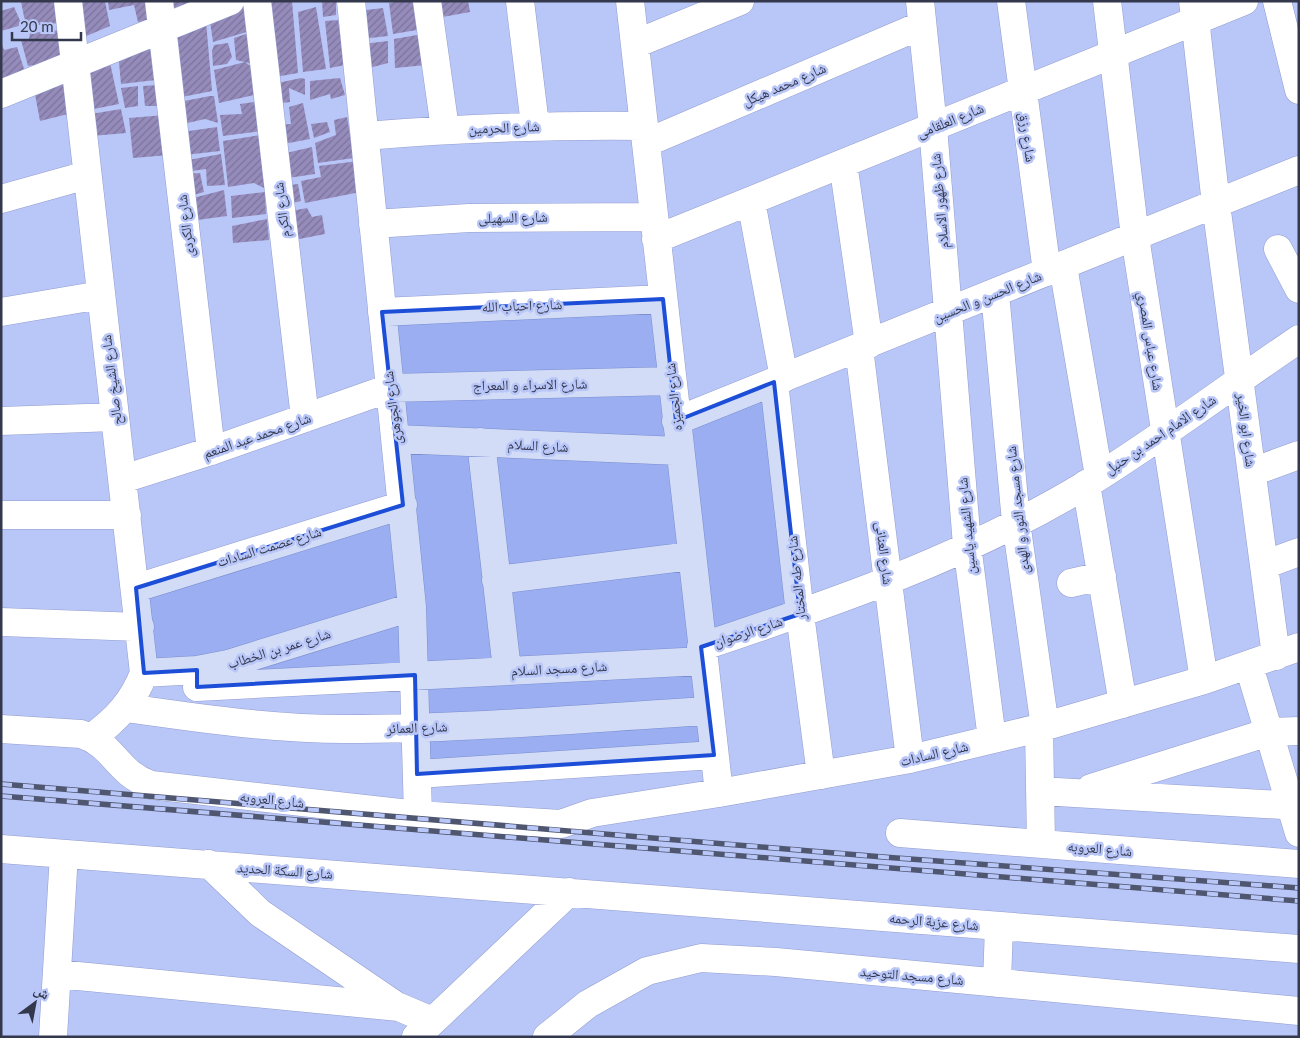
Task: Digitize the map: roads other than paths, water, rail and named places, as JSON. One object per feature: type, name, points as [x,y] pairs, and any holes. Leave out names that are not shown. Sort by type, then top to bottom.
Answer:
[{"type":"street","name":"شارع الشيخ صالح","points":[[68,1],[136,588],[144,673],[137,690],[126,708],[111,723],[91,738]]},
{"type":"street","name":"شارع الكردى","points":[[159,1],[211,451]]},
{"type":"street","points":[[1,94],[230,1]]},
{"type":"street","name":"شارع الكرم","points":[[257,1],[306,418]]},
{"type":"street","name":"شارع الجوهرى","points":[[351,1],[412,607],[417,728],[418,815]]},
{"type":"street","points":[[427,1],[446,129]]},
{"type":"street","points":[[520,1],[535,125]]},
{"type":"street","name":"شارع الجميزه","points":[[630,1],[708,711],[719,793]]},
{"type":"street","points":[[635,44],[740,1]]},
{"type":"street","name":"شارع رزق","points":[[1012,1],[1022,91],[1092,480],[1102,576],[1123,704]]},
{"type":"street","name":"شارع عباس المصري","points":[[1107,1],[1135,237],[1204,680]]},
{"type":"street","name":"شارع العلقامى","points":[[655,228],[751,200],[843,164],[1114,54],[1194,11],[1244,1]]},
{"type":"street","points":[[1277,1],[1299,90]]},
{"type":"street","name":"شارع ابو الخير","points":[[1194,11],[1216,204],[1264,565],[1287,652]]},
{"type":"street","name":"شارع ظهور الاسلام","points":[[921,13],[949,312]]},
{"type":"street","name":"شارع محمد هيكل","points":[[645,135],[921,13]]},
{"type":"street","name":"شارع الحرمين","points":[[365,136],[446,129],[535,125],[645,135]]},
{"type":"street","name":"شارع العنانى","points":[[843,164],[888,581],[910,759]]},
{"type":"street","name":"شارع الحسن و الحسين","points":[[676,421],[1299,170]]},
{"type":"street","points":[[1,199],[87,175]]},
{"type":"street","name":"شارع طه المختار","points":[[751,200],[779,380],[800,614],[821,775]]},
{"type":"street","name":"شارع السهيلى","points":[[373,224],[533,217],[655,228]]},
{"type":"street","points":[[1278,249],[1299,289]]},
{"type":"street","name":"شارع مسجد النور و الهدى","points":[[996,293],[1016,522],[1042,727],[1041,844]]},
{"type":"street","points":[[1,312],[101,295]]},
{"type":"street","name":"شارع احباب الله","points":[[382,312],[663,299]]},
{"type":"street","name":"شارع الشهيد ياسين","points":[[949,312],[967,545],[992,739]]},
{"type":"street","name":"شارع الامام احمد بن حنبل","points":[[1016,522],[1092,480],[1166,432],[1298,340]]},
{"type":"street","name":"شارع الاسراء و المعراج","points":[[390,388],[671,381]]},
{"type":"street","name":"شارع محمد عبد المنعم","points":[[123,479],[211,451],[390,388]]},
{"type":"street","points":[[1,421],[115,417]]},
{"type":"street","name":"شارع السلام","points":[[396,439],[679,451]]},
{"type":"street","points":[[481,442],[507,670]]},
{"type":"street","points":[[1252,472],[1299,455]]},
{"type":"street","name":"شارع عصمت السادات","points":[[136,588],[403,505]]},
{"type":"street","points":[[1,515],[127,515]]},
{"type":"street","name":"شارع الرضوان","points":[[702,654],[888,581],[1016,522]]},
{"type":"street","points":[[1264,565],[1299,552]]},
{"type":"street","points":[[496,580],[691,556]]},
{"type":"street","points":[[1071,583],[1102,576]]},
{"type":"street","name":"شارع عمر بن الخطاب","points":[[144,673],[197,678],[412,607]]},
{"type":"street","points":[[1,622],[140,628]]},
{"type":"street","name":"شارع السادات","points":[[561,824],[592,813],[719,793],[910,759],[1042,727],[1204,680],[1287,652]]},
{"type":"street","name":"شارع مسجد السلام","points":[[197,678],[415,675],[507,670],[702,654]]},
{"type":"street","points":[[1249,666],[1294,806],[1299,833]]},
{"type":"street","points":[[197,678],[197,718]]},
{"type":"street","name":"شارع العمائر","points":[[126,708],[270,726],[343,729],[417,728],[708,711]]},
{"type":"street","points":[[1075,793],[1268,729],[1299,714]]},
{"type":"street","name":"شارع العروبه","points":[[1,729],[80,734],[91,738],[106,748],[126,773],[151,785],[418,815],[561,824]]},
{"type":"street","points":[[1268,729],[1299,731]]},
{"type":"street","points":[[417,774],[714,755]]},
{"type":"street","points":[[1040,791],[1294,806]]},
{"type":"street","name":"شارع العروبه","points":[[900,833],[1299,864]]},
{"type":"street","name":"شارع السكة الحديد","points":[[1,849],[569,892]]},
{"type":"street","points":[[53,1037],[64,854]]},
{"type":"street","points":[[209,864],[260,913],[399,1007],[424,1029],[569,892]]},
{"type":"street","name":"شارع عزبة الرحمه","points":[[569,892],[1299,949]]},
{"type":"street","points":[[997,983],[998,926]]},
{"type":"street","name":"شارع مسجد التوحيد","points":[[547,1037],[588,1004],[647,971],[700,958],[776,962],[1299,1011]]},
{"type":"street","points":[[57,974],[399,1007]]},
{"type":"railway","points":[[1,784],[883,857],[1299,888]]},
{"type":"railway","points":[[1,796],[1299,901]]}]
